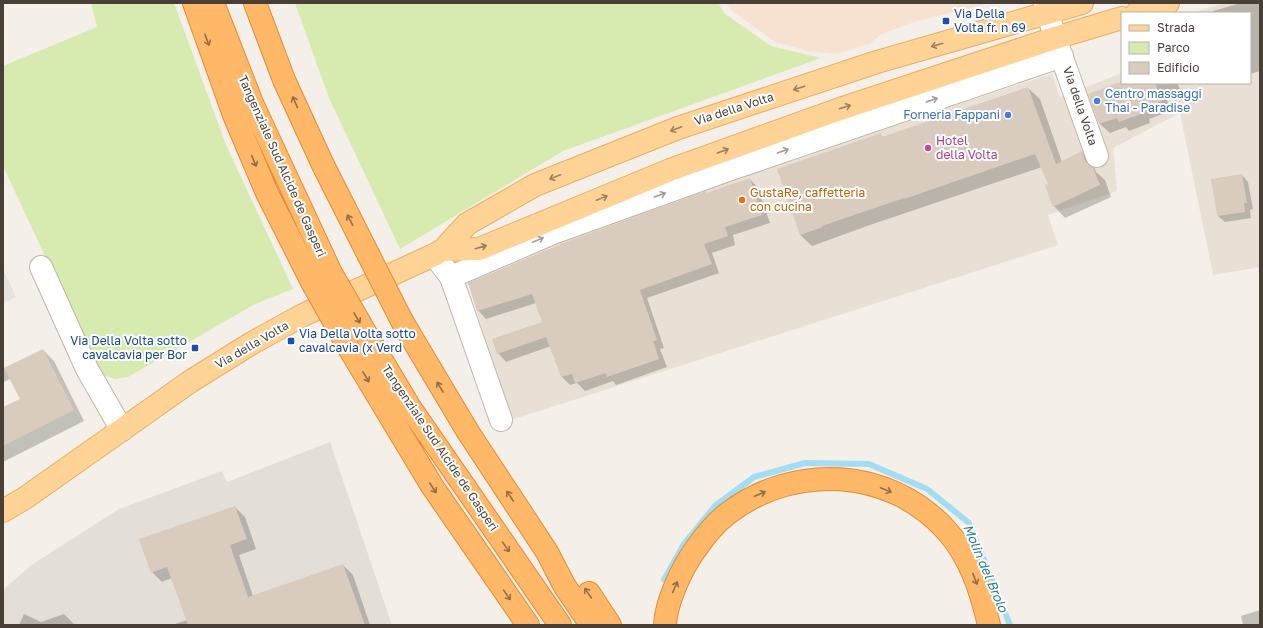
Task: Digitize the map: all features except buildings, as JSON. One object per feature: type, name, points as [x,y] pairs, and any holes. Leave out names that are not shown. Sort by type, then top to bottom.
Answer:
[{"type":"highway","points":[[194,3],[234,115],[267,193],[322,279],[346,344],[432,486],[528,625]]},
{"type":"highway","name":"Tangenziale Sud Alcide de Gasperi","points":[[213,3],[322,279],[369,339],[424,429],[560,625]]},
{"type":"highway","points":[[255,3],[284,80],[323,165],[403,323],[468,432],[547,552],[564,585],[591,625]]},
{"type":"highway","points":[[665,625],[672,593],[686,563],[705,535],[726,514],[751,497],[777,486],[807,480],[837,478],[871,484],[903,497],[929,514],[946,530],[961,550],[972,570],[983,597],[989,625]]},
{"type":"highway","points":[[547,552],[574,572],[610,625]]},
{"type":"main road","name":"Via della Volta","points":[[438,253],[467,224],[535,185],[671,130],[1046,8],[1082,3]]},
{"type":"main road","points":[[1140,12],[1168,3]]},
{"type":"main road","name":"Via della Volta","points":[[3,511],[25,498],[191,381],[252,343],[304,315],[438,253],[479,249],[670,170],[840,109],[1059,47],[1121,18]]},
{"type":"main road","name":"Via della Volta","points":[[3,521],[25,498]]},
{"type":"street","name":"Via della Volta","points":[[1046,8],[1097,156]]},
{"type":"street","name":"Via della Volta","points":[[451,277],[553,233],[1059,47]]},
{"type":"street","points":[[438,253],[451,277],[502,420]]},
{"type":"street","points":[[41,267],[87,368],[122,430]]},
{"type":"shaded area","points":[[727,3],[989,3],[914,22],[882,34],[869,44],[836,54],[808,51],[775,42],[732,11]]},
{"type":"shaded area","points":[[1224,3],[1260,3],[1260,267],[1213,275],[1180,113],[1113,148],[1117,191],[1048,215],[1058,245],[511,420],[466,277],[650,203],[1052,74],[1060,97],[1121,73],[1121,84],[1251,84],[1251,12],[1196,12]]},
{"type":"shaded area","points":[[3,269],[16,297],[3,303]]},
{"type":"shaded area","points":[[330,442],[392,625],[3,625],[3,590],[30,566],[119,509],[222,471],[227,482]]},
{"type":"green space","points":[[91,3],[174,3],[226,145],[293,289],[255,304],[128,377],[115,379],[100,374],[3,166],[3,66],[97,27]]},
{"type":"green space","points":[[295,3],[718,3],[725,14],[771,46],[821,58],[563,151],[400,249],[329,98]]},
{"type":"waterway","name":"Molin del Brolo","points":[[664,580],[684,544],[715,506],[754,477],[805,463],[869,464],[927,489],[969,523],[1010,625]]},
{"type":"place","name":"Via Della Volta fr. n 69","points":[[946,21]]},
{"type":"place","name":"Centro massaggi Thai - Paradise","points":[[1097,101]]},
{"type":"place","name":"Forneria Fappani","points":[[1008,115]]},
{"type":"place","name":"Hotel della Volta","points":[[928,148]]},
{"type":"place","name":"GustaRe, caffetteria con cucina","points":[[742,200]]},
{"type":"place","name":"Via Della Volta sotto cavalcavia (x Verd","points":[[291,341]]},
{"type":"place","name":"Via Della Volta sotto cavalcavia per Bor","points":[[195,348]]}]
